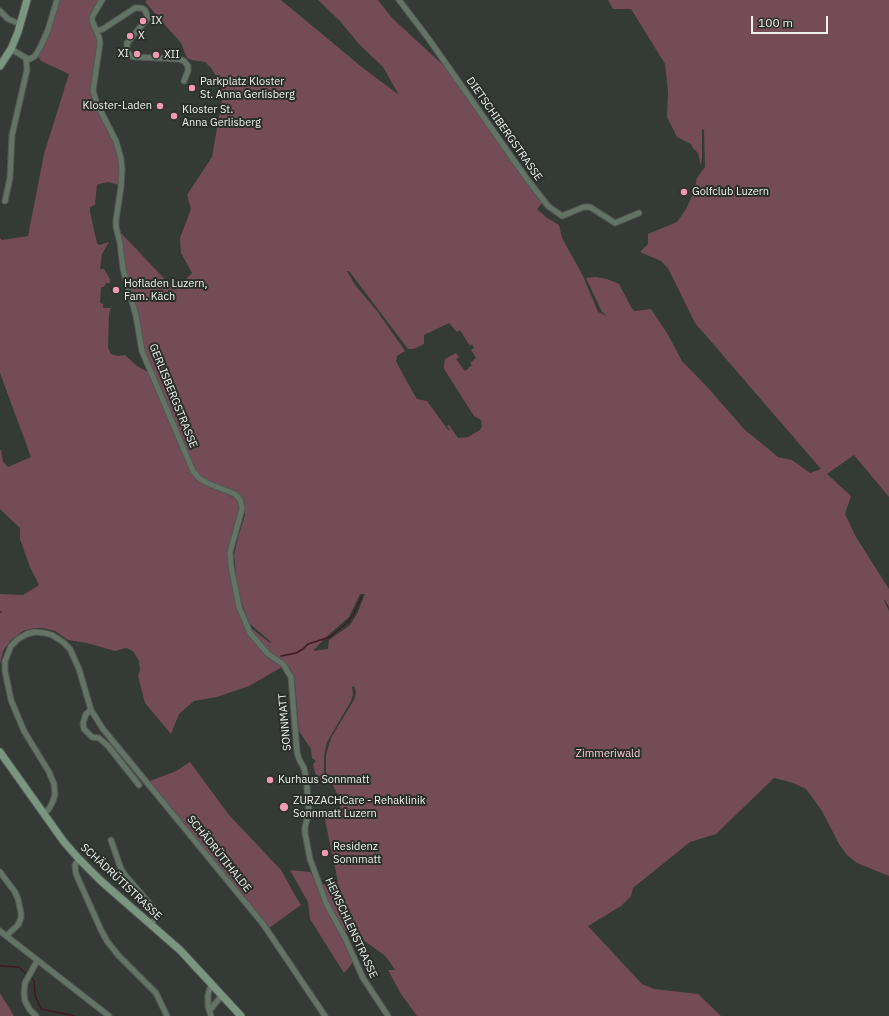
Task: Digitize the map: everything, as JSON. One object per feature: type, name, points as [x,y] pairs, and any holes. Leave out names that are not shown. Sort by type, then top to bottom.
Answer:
[{"type":"main road","points":[[0,66],[3,56],[11,49],[15,40],[27,0]]},
{"type":"main road","name":"SCHÄDRÜTISTRASSE","points":[[0,752],[64,842],[79,859],[101,881],[180,950],[241,1016]]},
{"type":"street","points":[[11,49],[26,58],[30,59],[35,56],[48,30],[57,0]]},
{"type":"street","name":"GERLISBERGSTRASSE","points":[[102,0],[92,17],[92,21],[99,37],[99,48],[93,91],[97,104],[116,141],[121,159],[122,182],[116,227],[120,243],[123,269],[136,316],[142,351],[193,471],[199,478],[207,483],[235,494],[239,498],[242,509],[230,552],[231,566],[239,607],[246,625],[255,639],[268,654],[283,664],[287,669]]},
{"type":"street","name":"DIETSCHIBERGSTRASSE","points":[[399,0],[428,38],[526,179],[548,206],[562,216],[584,207],[590,207],[615,223],[640,212]]},
{"type":"street","points":[[97,31],[103,29],[135,8],[142,8],[145,10],[148,18],[127,43],[127,52],[131,56],[135,57],[179,59],[184,61],[188,66],[188,71],[184,81]]},
{"type":"street","points":[[0,11],[8,19],[20,24]]},
{"type":"street","points":[[5,201],[10,177],[12,136],[27,70],[26,58]]},
{"type":"street","name":"SCHÄDRÜTIHALDE","points":[[44,813],[49,809],[53,801],[55,794],[54,784],[49,772],[24,731],[11,700],[5,671],[5,661],[12,646],[18,639],[35,632],[52,635],[64,642],[70,649],[77,663],[91,710],[112,742],[264,924],[325,1016]]},
{"type":"street","name":"SONNMATT","points":[[287,669],[292,684],[297,752],[304,768],[306,778],[309,811],[305,826],[307,844]]},
{"type":"street","points":[[91,710],[86,714],[82,723],[84,729],[92,737],[99,738],[108,746],[139,785]]},
{"type":"street","points":[[111,840],[125,875],[156,911],[157,916],[151,924]]},
{"type":"street","name":"HEMSCHLENSTRASSE","points":[[307,844],[313,868],[326,903],[369,988],[388,1016]]},
{"type":"street","points":[[79,859],[74,867],[77,878],[104,935],[118,955],[156,993],[167,1016]]},
{"type":"street","points":[[0,872],[15,892],[21,913],[21,918],[18,925],[6,936]]},
{"type":"street","points":[[0,931],[109,1016]]},
{"type":"street","points":[[36,1016],[30,1010],[24,993],[25,983],[37,961]]},
{"type":"street","points":[[211,1016],[208,1006],[208,995],[212,985]]},
{"type":"street","points":[[210,1010],[222,995]]},
{"type":"green space","points":[[59,0],[100,0],[91,13],[90,18],[98,46],[91,87],[113,140],[120,165],[119,185],[108,182],[97,185],[95,205],[90,207],[97,243],[99,245],[109,242],[102,254],[100,269],[104,269],[110,279],[110,283],[106,283],[104,287],[101,287],[100,303],[103,304],[103,308],[111,308],[109,314],[108,348],[111,354],[118,356],[125,355],[137,366],[148,372],[188,466],[195,478],[206,485],[237,499],[240,510],[229,565],[236,605],[253,639],[267,656],[279,663],[282,667],[249,686],[217,697],[194,701],[179,714],[171,734],[145,703],[138,676],[140,670],[139,661],[133,651],[126,648],[115,651],[87,643],[68,640],[55,631],[35,628],[23,631],[11,640],[3,651],[0,664],[0,594],[23,595],[39,585],[30,567],[20,539],[20,528],[0,509],[0,450],[3,462],[8,467],[31,457],[0,373],[0,238],[2,240],[28,236],[44,154],[69,74],[41,61],[38,56],[52,27]]},
{"type":"green space","name":"Zimmeriwald","points":[[147,0],[281,0],[363,68],[399,95],[383,67],[358,43],[340,21],[318,0],[378,0],[393,19],[442,64],[466,95],[542,203],[537,209],[547,218],[559,225],[562,238],[583,276],[598,312],[607,316],[602,312],[586,278],[596,277],[607,279],[619,284],[632,309],[635,311],[651,309],[667,333],[682,361],[744,429],[778,457],[792,460],[810,473],[821,469],[695,323],[668,268],[661,261],[640,252],[648,244],[648,234],[677,222],[686,209],[694,192],[697,178],[705,167],[704,129],[702,130],[701,166],[698,153],[691,144],[677,137],[667,117],[668,92],[665,64],[631,9],[613,9],[608,0],[889,0],[889,497],[854,455],[827,474],[851,496],[845,514],[856,537],[889,589],[889,607],[884,600],[889,611],[889,876],[857,863],[847,855],[839,844],[822,811],[806,789],[793,783],[774,778],[716,834],[690,842],[633,888],[631,896],[621,906],[588,926],[642,984],[654,989],[698,994],[721,1016],[417,1016],[401,994],[388,970],[395,970],[390,962],[384,955],[355,934],[343,930],[330,908],[321,885],[338,882],[324,815],[341,815],[339,798],[332,783],[326,775],[326,755],[331,738],[355,698],[356,692],[354,686],[352,687],[353,694],[351,701],[327,742],[324,756],[324,776],[317,785],[316,779],[318,776],[315,773],[313,764],[316,761],[312,758],[311,749],[299,731],[295,682],[290,668],[266,651],[248,624],[270,643],[271,642],[249,623],[241,601],[237,583],[234,555],[245,515],[245,503],[240,495],[206,481],[198,474],[193,465],[143,348],[127,279],[119,233],[122,234],[175,290],[192,273],[181,253],[180,238],[191,209],[187,195],[212,157],[223,95],[220,82],[211,68],[205,62],[187,58],[181,43],[145,2]],"holes":[[[347,271],[349,271],[408,349],[414,349],[424,344],[424,335],[449,323],[457,332],[460,330],[470,346],[472,344],[474,348],[471,350],[476,358],[470,363],[472,365],[465,371],[456,359],[459,357],[456,353],[445,359],[444,369],[474,416],[481,420],[482,426],[480,430],[468,437],[458,438],[449,425],[447,426],[450,430],[448,430],[427,401],[417,399],[396,361],[397,356],[405,351],[377,311],[355,285]],[[360,594],[365,594],[357,614],[350,625],[329,640],[328,649],[313,651],[325,638],[349,617]]]},
{"type":"green space","points":[[190,762],[229,815],[281,870],[301,905],[269,928],[150,781],[176,771]]},
{"type":"green space","points":[[290,870],[310,872],[315,880],[325,907],[342,937],[342,940],[344,940],[353,962],[344,973],[310,919],[308,902]]},
{"type":"green space","points":[[0,993],[14,1016],[0,1016]]},
{"type":"waterway","points":[[281,656],[296,653],[308,644],[330,637],[348,622],[362,596]]},
{"type":"waterway","points":[[0,966],[19,967],[27,975]]},
{"type":"waterway","points":[[30,977],[34,981],[35,995],[41,1009],[75,1016]]},
{"type":"place","name":"IX","points":[[143,21]]},
{"type":"place","name":"X","points":[[130,36]]},
{"type":"place","name":"XI","points":[[137,54]]},
{"type":"place","name":"XII","points":[[156,55]]},
{"type":"place","name":"Parkplatz Kloster St. Anna Gerlisberg","points":[[192,88]]},
{"type":"place","name":"Kloster-Laden","points":[[160,106]]},
{"type":"place","name":"Kloster St. Anna Gerlisberg","points":[[174,116]]},
{"type":"place","name":"Golfclub Luzern","points":[[684,192]]},
{"type":"place","name":"Hofladen Luzern, Fam. Käch","points":[[116,290]]},
{"type":"place","name":"Kurhaus Sonnmatt","points":[[270,780]]},
{"type":"place","name":"ZURZACHCare - Rehaklinik Sonnmatt Luzern","points":[[284,807]]},
{"type":"place","name":"Residenz Sonnmatt","points":[[325,853]]}]
